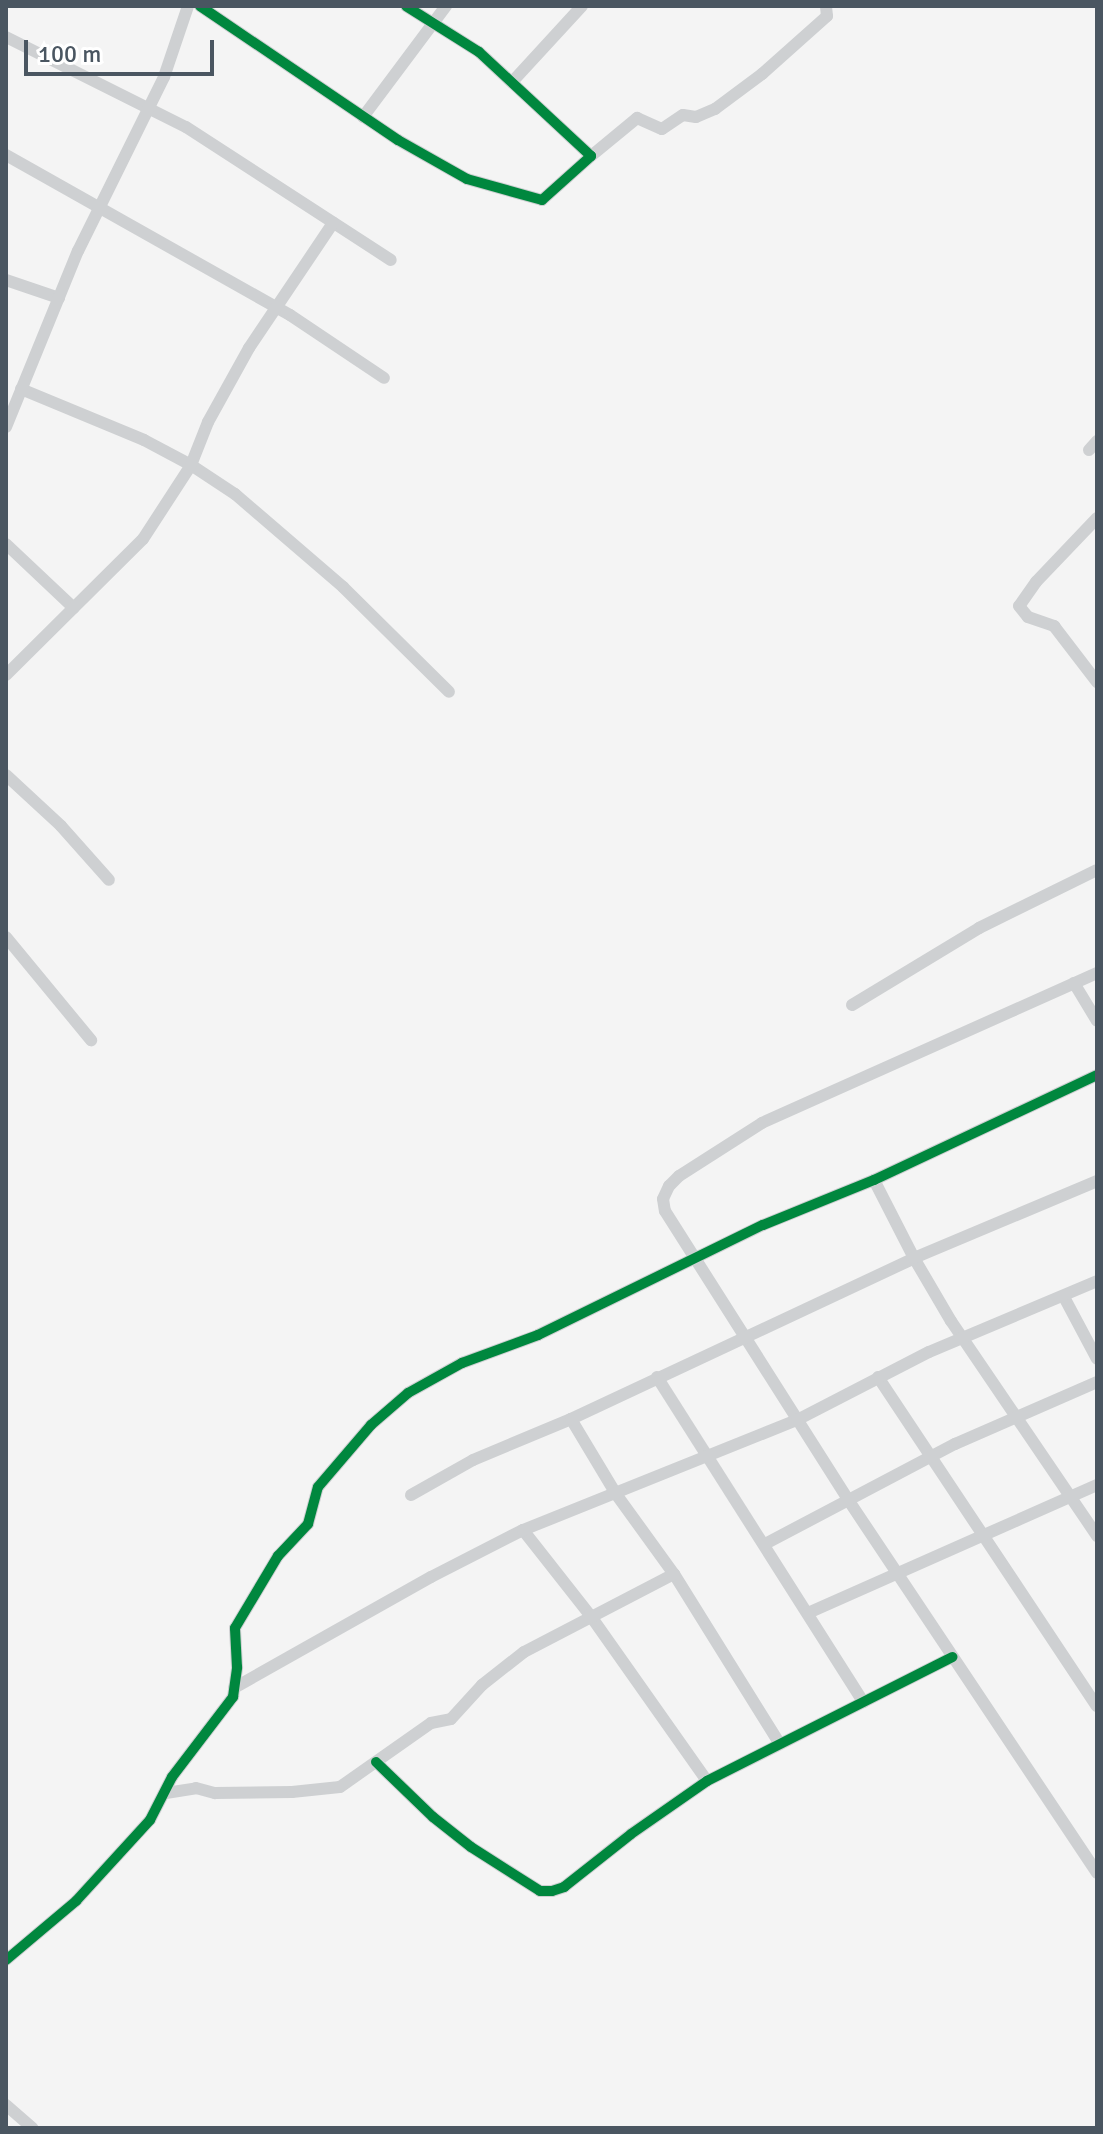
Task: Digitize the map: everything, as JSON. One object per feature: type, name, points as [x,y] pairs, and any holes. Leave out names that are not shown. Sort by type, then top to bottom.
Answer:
[{"type":"street","points":[[6,427],[15,393],[98,209],[114,185],[164,77],[188,6]]},
{"type":"street","points":[[200,6],[450,173],[536,200],[547,197],[637,118],[662,129],[683,115],[696,117],[715,109],[762,74],[827,16],[826,6]]},
{"type":"street","points":[[406,6],[479,52],[591,156]]},
{"type":"street","points":[[363,117],[446,6]]},
{"type":"street","points":[[513,81],[582,6]]},
{"type":"street","points":[[6,37],[215,145],[391,260]]},
{"type":"street","points":[[6,155],[274,307],[384,378]]},
{"type":"street","points":[[6,675],[143,539],[191,465],[223,393],[274,307],[333,223]]},
{"type":"street","points":[[6,280],[59,298]]},
{"type":"street","points":[[15,393],[67,406],[191,465],[277,528],[449,692]]},
{"type":"street","points":[[1097,518],[1036,582],[1019,606],[1028,617],[1054,626],[1097,682]]},
{"type":"street","points":[[6,544],[74,608]]},
{"type":"street","points":[[6,775],[61,826],[109,880]]},
{"type":"street","points":[[852,1005],[979,928],[1097,870]]},
{"type":"street","points":[[6,937],[91,1040]]},
{"type":"street","points":[[1097,973],[762,1123],[679,1176],[669,1186],[663,1199],[665,1211],[849,1501],[1097,1873]]},
{"type":"street","points":[[1074,983],[1097,1021]]},
{"type":"street","points":[[6,1960],[54,1923],[136,1839],[181,1764],[227,1709],[234,1688],[235,1628],[278,1556],[308,1524],[318,1487],[387,1411],[421,1384],[462,1363],[538,1335],[763,1225],[874,1180],[1097,1075]]},
{"type":"street","points":[[874,1180],[914,1258],[963,1338],[1097,1536]]},
{"type":"street","points":[[411,1495],[473,1460],[571,1419],[914,1258],[1097,1181]]},
{"type":"street","points":[[234,1688],[431,1577],[523,1530],[797,1420],[878,1377],[1097,1281]]},
{"type":"street","points":[[1064,1297],[1097,1359]]},
{"type":"street","points":[[657,1377],[863,1702]]},
{"type":"street","points":[[878,1377],[1097,1706]]},
{"type":"street","points":[[765,1544],[930,1457],[1097,1382]]},
{"type":"street","points":[[571,1419],[616,1494],[674,1574],[780,1744]]},
{"type":"street","points":[[808,1613],[900,1575],[1097,1485]]},
{"type":"street","points":[[523,1530],[590,1615],[707,1781]]},
{"type":"street","points":[[166,1793],[196,1788],[240,1793],[335,1788],[431,1723],[451,1719],[466,1700],[511,1662],[590,1615],[674,1574]]},
{"type":"street","points":[[376,1762],[433,1817],[490,1860],[540,1891],[564,1887],[631,1834],[707,1781],[953,1657]]},
{"type":"street","points":[[6,2105],[32,2128]]},
{"type":"cycle path","points":[[200,6],[398,140],[467,179],[542,200],[591,156],[479,52],[406,6]]},
{"type":"cycle path","points":[[6,1960],[76,1901],[150,1820],[172,1777],[233,1697],[237,1667],[235,1628],[278,1556],[308,1524],[318,1487],[371,1425],[408,1393],[462,1363],[538,1335],[763,1225],[874,1180],[1097,1075]]},
{"type":"cycle path","points":[[376,1762],[433,1817],[471,1847],[540,1891],[552,1891],[564,1887],[631,1834],[707,1781],[953,1657]]}]
